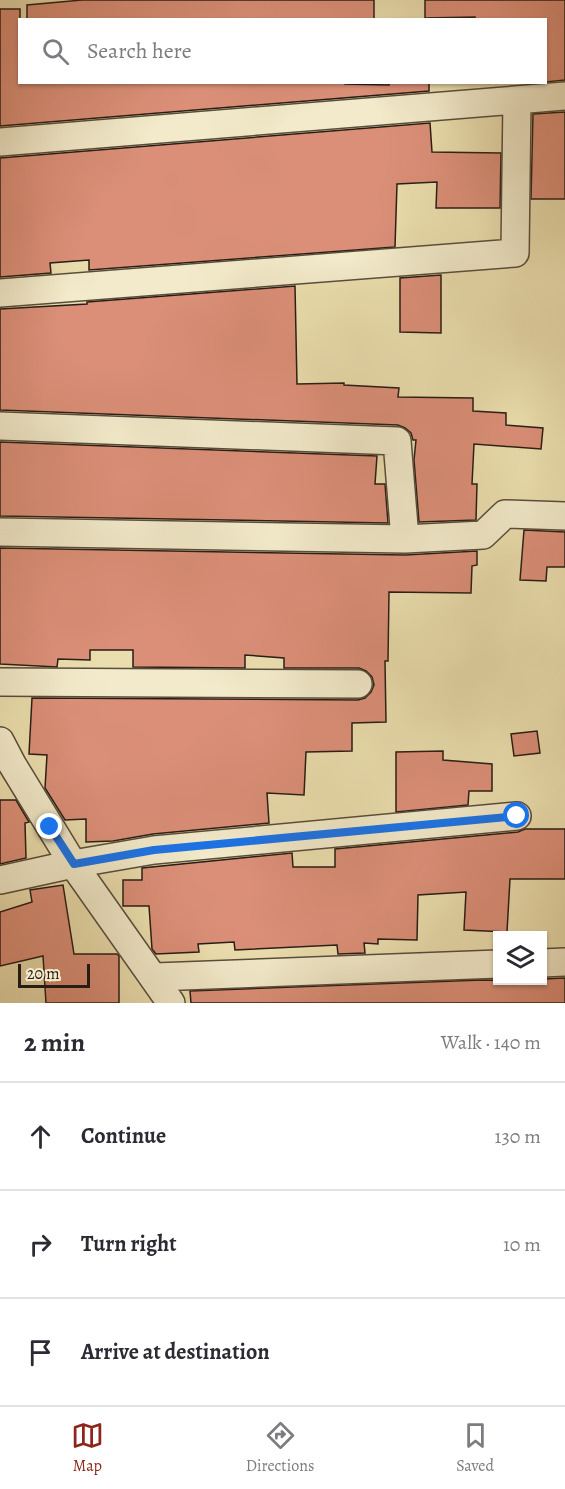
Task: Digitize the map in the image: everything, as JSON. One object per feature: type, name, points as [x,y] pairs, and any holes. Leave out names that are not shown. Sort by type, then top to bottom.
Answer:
[{"type":"street","points":[[0,142],[565,96]]},
{"type":"street","points":[[0,293],[515,253],[517,100]]},
{"type":"street","points":[[0,426],[397,441],[405,539]]},
{"type":"street","points":[[0,532],[405,539],[483,535],[505,514],[565,516]]},
{"type":"street","points":[[0,682],[358,684]]},
{"type":"street","points":[[0,741],[74,864],[171,1003]]},
{"type":"street","points":[[0,880],[154,850],[517,816]]},
{"type":"street","points":[[547,963],[565,962]]},
{"type":"street","points":[[154,977],[493,964]]},
{"type":"building","points":[[82,0],[374,0],[374,18],[27,18],[27,5]]},
{"type":"building","points":[[425,0],[565,0],[565,80],[547,82],[547,18],[425,18]]},
{"type":"building","points":[[0,9],[20,9],[18,84],[429,84],[429,91],[0,126]]},
{"type":"building","points":[[565,112],[565,199],[531,199],[533,114]]},
{"type":"building","points":[[430,123],[432,152],[501,153],[500,208],[436,208],[437,182],[397,184],[395,247],[89,270],[89,260],[50,263],[51,273],[0,277],[0,158]]},
{"type":"building","points":[[441,275],[441,333],[400,332],[400,278]]},
{"type":"building","points":[[295,286],[297,384],[344,383],[344,385],[399,388],[398,397],[473,398],[473,411],[506,413],[506,425],[543,428],[541,449],[474,444],[472,484],[477,484],[476,520],[419,522],[414,460],[416,440],[413,440],[411,433],[405,428],[398,425],[0,410],[0,309]]},
{"type":"building","points":[[0,442],[377,456],[375,484],[385,484],[388,523],[0,516]]},
{"type":"building","points":[[524,530],[565,532],[565,567],[547,567],[546,581],[520,580]]},
{"type":"building","points":[[0,548],[405,555],[477,551],[477,565],[472,566],[471,593],[389,592],[388,661],[385,661],[386,722],[352,723],[352,751],[306,752],[304,795],[267,793],[269,823],[86,842],[86,819],[65,820],[45,788],[47,755],[29,754],[32,698],[358,700],[365,698],[371,692],[374,685],[372,677],[359,668],[284,668],[284,658],[245,655],[245,668],[133,667],[133,650],[90,650],[90,660],[58,659],[57,667],[0,664]]},
{"type":"building","points":[[537,731],[540,753],[514,756],[511,734]]},
{"type":"building","points":[[443,751],[443,760],[492,764],[492,791],[469,791],[468,805],[396,812],[396,752]]},
{"type":"building","points":[[0,800],[16,800],[29,822],[25,823],[26,858],[0,864]]},
{"type":"building","points":[[525,829],[565,829],[565,879],[510,879],[507,931],[464,930],[466,892],[418,895],[417,940],[378,939],[378,944],[364,943],[365,953],[338,954],[337,945],[235,950],[234,942],[198,944],[199,952],[156,954],[152,949],[149,906],[123,906],[123,880],[142,880],[142,868],[292,853],[293,867],[335,867],[335,849],[518,832]]},
{"type":"building","points":[[63,885],[74,954],[117,954],[119,956],[119,1003],[46,1003],[43,956],[0,966],[0,912],[32,902],[30,890]]},
{"type":"building","points":[[565,978],[565,1003],[191,1003],[190,991],[482,980],[493,980],[493,985],[547,985],[547,979]]},
{"type":"route","points":[[50,827],[74,864],[154,850],[517,816]]}]
